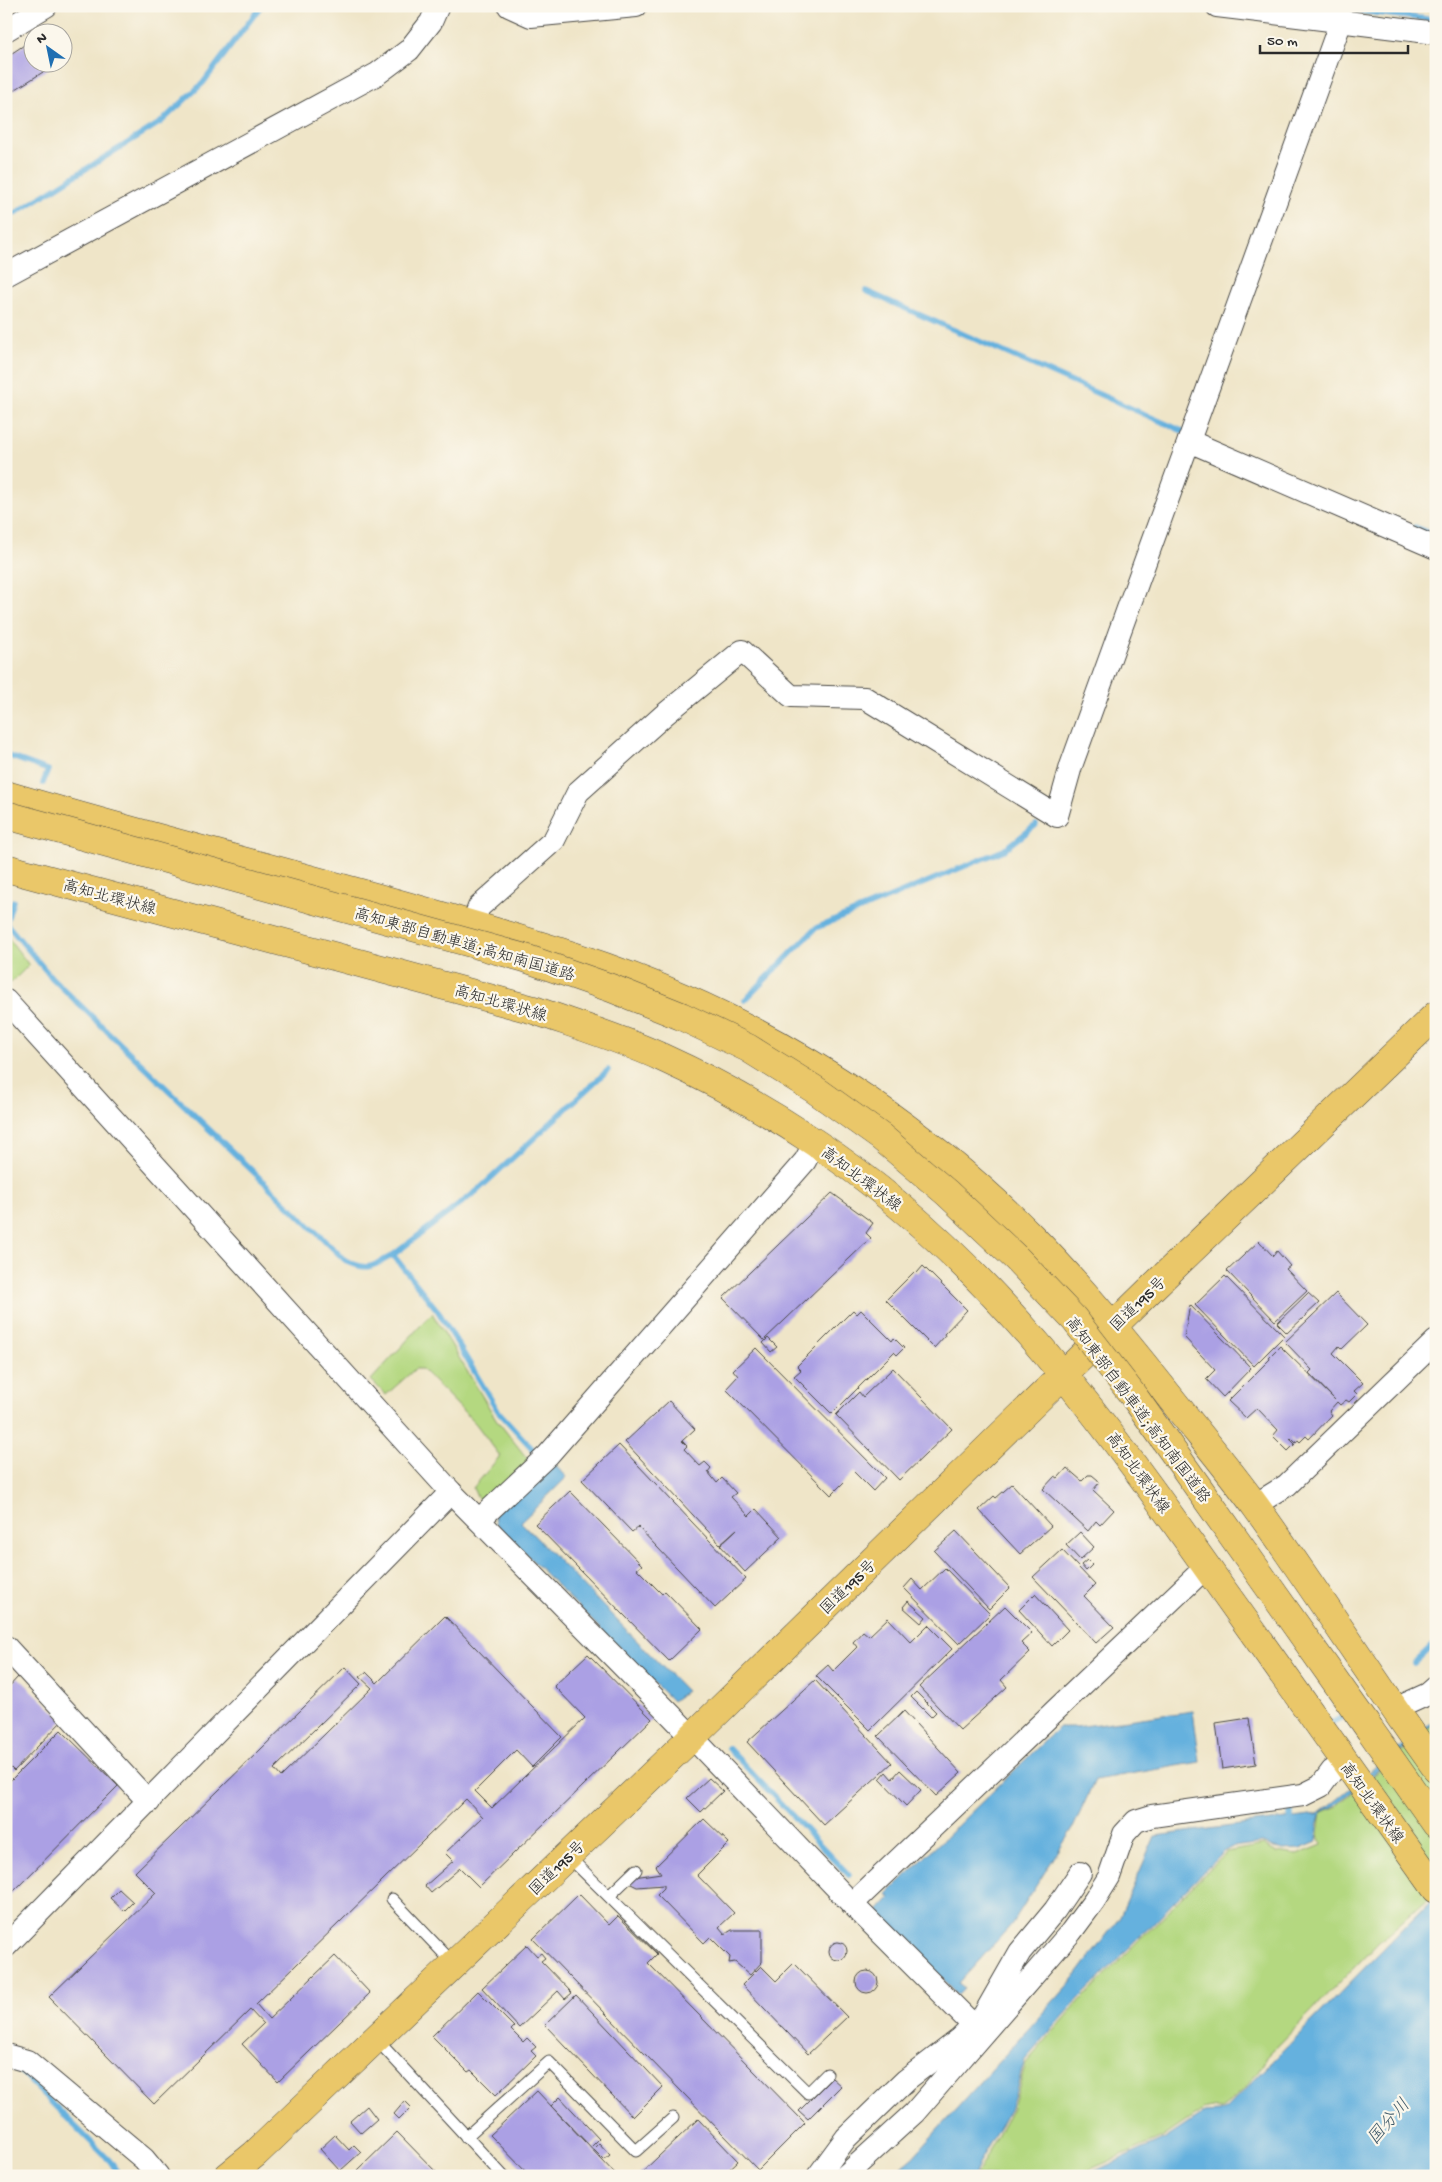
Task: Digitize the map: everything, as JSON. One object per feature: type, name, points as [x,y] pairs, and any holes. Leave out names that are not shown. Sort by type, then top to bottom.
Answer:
[{"type":"main road","points":[[6,795],[472,925],[614,969],[681,996],[741,1024],[842,1084],[893,1119],[982,1190],[1030,1236],[1114,1326],[1255,1505],[1436,1768]]},
{"type":"main road","name":"高知東部自動車道;高知南国道路","points":[[6,815],[525,958],[611,988],[681,1016],[748,1048],[814,1089],[881,1137],[947,1193],[1017,1259],[1074,1319],[1152,1422],[1370,1730],[1436,1819]]},
{"type":"main road","name":"高知北環状線","points":[[6,868],[534,1010],[596,1031],[659,1056],[710,1081],[815,1142],[896,1204],[942,1244],[984,1285],[1064,1374],[1125,1452],[1436,1889]]},
{"type":"main road","name":"国道195号","points":[[228,2176],[248,2165],[1436,1015]]},
{"type":"main road","points":[[1370,1730],[1436,1824]]},
{"type":"street","points":[[6,30],[46,6]]},
{"type":"street","points":[[6,275],[377,74],[409,50],[430,22],[438,6]]},
{"type":"street","points":[[508,6],[530,16],[636,6]]},
{"type":"street","points":[[1217,6],[1260,9],[1342,22],[1436,33]]},
{"type":"street","points":[[472,925],[479,907],[554,840],[578,792],[664,715],[742,651],[791,696],[865,698],[1057,816],[1071,766],[1342,22]]},
{"type":"street","points":[[1189,441],[1436,548]]},
{"type":"street","points":[[6,1001],[451,1492],[977,2030]]},
{"type":"street","points":[[479,1520],[542,1460],[805,1161],[815,1142]]},
{"type":"street","points":[[1255,1505],[1287,1485],[1436,1341]]},
{"type":"street","points":[[6,1946],[451,1492]]},
{"type":"street","points":[[852,1904],[1207,1566]]},
{"type":"street","points":[[6,1647],[148,1802]]},
{"type":"street","points":[[1400,1718],[1436,1687]]},
{"type":"street","points":[[845,2176],[914,2113],[977,2030],[1071,1932],[1109,1877],[1124,1834],[1136,1821],[1152,1816],[1303,1795],[1321,1786],[1332,1771],[1345,1763]]},
{"type":"street","points":[[818,2176],[846,2138],[906,2080],[977,2030],[1020,1952],[1055,1910],[1080,1873]]},
{"type":"street","points":[[6,2055],[27,2061],[144,2159],[158,2176]]},
{"type":"lane","points":[[568,1856],[808,2093],[827,2074]]},
{"type":"lane","points":[[609,1896],[636,1870]]},
{"type":"lane","points":[[392,1899],[454,1964]]},
{"type":"lane","points":[[376,2040],[503,2176]]},
{"type":"lane","points":[[466,2136],[549,2062],[636,2151],[673,2118]]},
{"type":"green space","points":[[6,935],[29,965],[11,983],[6,980]]},
{"type":"green space","points":[[432,1313],[496,1419],[530,1462],[483,1505],[473,1488],[500,1456],[476,1424],[422,1369],[415,1369],[386,1395],[371,1380]]},
{"type":"green space","points":[[1436,1723],[1436,1891],[1379,1942],[1267,2057],[1259,2071],[1239,2093],[1219,2110],[1211,2108],[1203,2110],[1162,2138],[1075,2176],[975,2176],[1012,2110],[1026,2063],[1080,2001],[1226,1852],[1264,1845],[1277,1852],[1297,1855],[1322,1845],[1319,1834],[1322,1812],[1337,1806]]},
{"type":"water","points":[[552,1461],[567,1477],[521,1522],[686,1691],[672,1701],[496,1524],[494,1513]]},
{"type":"water","points":[[1193,1711],[1200,1762],[1095,1780],[1073,1828],[1011,1925],[959,1983],[964,1989],[958,1995],[877,1912],[891,1897],[887,1894],[1059,1727],[1076,1727]]},
{"type":"water","points":[[1436,1719],[1436,1722],[1337,1804],[1322,1812],[1317,1842],[1300,1849],[1283,1850],[1262,1843],[1232,1847],[1223,1852],[1078,2000],[1025,2060],[1010,2110],[980,2160],[973,2176],[890,2176],[913,2157],[1075,1977],[1120,1917],[1155,1836],[1317,1815]]},
{"type":"water","name":"国分川","points":[[1436,1895],[1436,2176],[1084,2176],[1165,2139],[1204,2113],[1218,2112],[1227,2108]]},
{"type":"building","points":[[22,47],[22,72],[43,72],[8,94],[6,57]]},
{"type":"building","points":[[832,1193],[873,1223],[866,1233],[871,1238],[764,1340],[723,1298]]},
{"type":"building","points":[[1259,1241],[1273,1256],[1277,1251],[1290,1266],[1286,1269],[1307,1291],[1275,1321],[1227,1271]]},
{"type":"building","points":[[923,1266],[967,1310],[944,1334],[945,1336],[934,1348],[886,1300],[915,1271],[917,1273]]},
{"type":"building","points":[[1225,1276],[1284,1336],[1254,1366],[1195,1305]]},
{"type":"building","points":[[1308,1293],[1319,1303],[1287,1333],[1277,1323]]},
{"type":"building","points":[[1336,1293],[1367,1325],[1342,1349],[1339,1346],[1333,1353],[1363,1383],[1354,1391],[1357,1394],[1349,1402],[1346,1400],[1340,1405],[1337,1402],[1329,1411],[1332,1415],[1309,1439],[1306,1436],[1296,1443],[1291,1438],[1295,1444],[1288,1451],[1273,1436],[1278,1430],[1257,1408],[1246,1418],[1228,1401],[1270,1359],[1269,1357],[1280,1346],[1335,1400],[1309,1373],[1312,1370],[1285,1342]]},
{"type":"building","points":[[1190,1305],[1251,1368],[1223,1397],[1206,1379],[1215,1370],[1184,1337]]},
{"type":"building","points":[[853,1310],[857,1314],[861,1310],[892,1341],[894,1338],[904,1348],[897,1355],[894,1352],[832,1414],[794,1376],[801,1370],[797,1366]]},
{"type":"building","points":[[768,1338],[777,1347],[771,1352],[763,1343]]},
{"type":"building","points":[[756,1348],[885,1478],[873,1491],[854,1472],[831,1495],[726,1389],[738,1376],[733,1370]]},
{"type":"building","points":[[893,1368],[952,1429],[899,1480],[836,1415],[859,1392],[863,1397]]},
{"type":"building","points":[[669,1401],[695,1429],[682,1441],[687,1446],[684,1449],[700,1466],[705,1462],[711,1468],[708,1472],[717,1483],[722,1478],[736,1493],[731,1497],[749,1516],[756,1509],[782,1537],[745,1572],[720,1545],[737,1529],[720,1544],[625,1442]]},
{"type":"building","points":[[619,1445],[746,1579],[715,1608],[638,1527],[632,1532],[582,1480]]},
{"type":"building","points":[[1067,1468],[1082,1481],[1088,1475],[1092,1475],[1098,1480],[1099,1483],[1093,1490],[1114,1510],[1100,1525],[1096,1521],[1088,1531],[1043,1489],[1055,1476],[1058,1478]]},
{"type":"building","points":[[1012,1484],[1051,1526],[1020,1554],[979,1510],[994,1496],[996,1498]]},
{"type":"building","points":[[570,1491],[642,1565],[637,1569],[662,1594],[665,1591],[702,1629],[669,1661],[535,1524]]},
{"type":"building","points":[[956,1531],[1010,1588],[989,1609],[934,1551]]},
{"type":"building","points":[[1080,1532],[1094,1547],[1080,1560],[1066,1545]]},
{"type":"building","points":[[1062,1550],[1095,1585],[1084,1596],[1114,1627],[1096,1643],[1033,1577]]},
{"type":"building","points":[[1087,1560],[1092,1565],[1086,1571],[1081,1565]]},
{"type":"building","points":[[945,1568],[990,1614],[959,1644],[904,1588],[912,1579],[922,1590]]},
{"type":"building","points":[[1035,1594],[1068,1630],[1052,1646],[1019,1610]]},
{"type":"building","points":[[908,1601],[926,1617],[921,1623],[903,1607]]},
{"type":"building","points":[[1005,1606],[1032,1633],[1021,1643],[1030,1652],[1001,1680],[1007,1687],[960,1730],[919,1687]]},
{"type":"building","points":[[445,1616],[562,1737],[532,1767],[516,1750],[475,1791],[492,1808],[585,1718],[554,1686],[588,1654],[652,1719],[479,1887],[460,1868],[431,1893],[425,1886],[453,1861],[445,1853],[483,1817],[466,1799],[256,2004],[269,2019],[335,1956],[370,1993],[278,2082],[242,2044],[263,2024],[250,2010],[154,2104],[49,1997],[156,1893],[135,1872],[345,1667],[361,1684],[274,1769],[281,1777],[372,1688],[360,1677],[366,1672],[377,1683]]},
{"type":"building","points":[[888,1618],[911,1642],[928,1625],[952,1649],[870,1730],[816,1676],[828,1665],[833,1671],[857,1647],[853,1642],[863,1631],[869,1636]]},
{"type":"building","points":[[18,1677],[63,1720],[14,1771],[6,1763],[6,1690]]},
{"type":"building","points":[[815,1680],[892,1763],[824,1825],[747,1742]]},
{"type":"building","points":[[916,1692],[936,1712],[931,1717],[911,1697]]},
{"type":"building","points":[[904,1711],[961,1773],[936,1796],[878,1736]]},
{"type":"building","points":[[1249,1718],[1256,1764],[1222,1769],[1216,1723]]},
{"type":"building","points":[[61,1730],[118,1786],[6,1899],[6,1785]]},
{"type":"building","points":[[900,1770],[921,1790],[906,1806],[880,1779],[886,1772],[892,1779]]},
{"type":"building","points":[[709,1778],[723,1791],[701,1812],[687,1798]]},
{"type":"building","points":[[704,1819],[729,1843],[697,1875],[734,1913],[719,1927],[725,1934],[732,1930],[762,1930],[762,1962],[750,1975],[735,1962],[729,1963],[730,1957],[710,1937],[704,1943],[657,1895],[664,1888],[664,1885],[637,1887],[629,1883],[634,1877],[661,1873],[656,1866]]},
{"type":"building","points":[[119,1889],[133,1902],[124,1911],[110,1898]]},
{"type":"building","points":[[579,1894],[609,1925],[618,1916],[657,1954],[648,1963],[805,2123],[758,2170],[533,1939]]},
{"type":"building","points":[[834,1942],[842,1942],[847,1947],[845,1958],[834,1960],[829,1955],[829,1947]]},
{"type":"building","points":[[527,1945],[537,1956],[541,1953],[545,1958],[541,1961],[572,1993],[565,1999],[558,1991],[519,2028],[482,1988]]},
{"type":"building","points":[[794,1963],[847,2017],[808,2054],[742,1985],[761,1966],[776,1981]]},
{"type":"building","points":[[867,1971],[875,1974],[878,1982],[875,1990],[867,1993],[859,1990],[856,1982],[859,1974]]},
{"type":"building","points":[[478,1991],[514,2027],[511,2030],[523,2042],[527,2038],[536,2047],[531,2051],[536,2056],[496,2095],[471,2070],[468,2072],[432,2036]]},
{"type":"building","points":[[576,1995],[663,2087],[633,2117],[545,2025]]},
{"type":"building","points":[[832,2078],[841,2086],[808,2119],[799,2111]]},
{"type":"building","points":[[537,2091],[617,2176],[530,2176],[490,2135]]},
{"type":"building","points":[[560,2097],[599,2139],[591,2147],[551,2106]]},
{"type":"building","points":[[405,2101],[411,2107],[399,2119],[394,2114]]},
{"type":"building","points":[[367,2106],[377,2119],[361,2133],[350,2121]]},
{"type":"building","points":[[698,2119],[738,2161],[722,2176],[638,2176]]},
{"type":"building","points":[[397,2132],[440,2176],[365,2176],[358,2170]]},
{"type":"building","points":[[335,2135],[349,2150],[354,2145],[361,2152],[340,2171],[320,2149]]},
{"type":"building","points":[[599,2143],[610,2155],[604,2160],[593,2149]]},
{"type":"waterway","points":[[6,219],[161,122],[203,83],[261,6]]},
{"type":"waterway","points":[[1317,6],[1436,20]]},
{"type":"waterway","points":[[866,291],[1187,433]]},
{"type":"waterway","points":[[1415,527],[1436,535]]},
{"type":"waterway","points":[[6,755],[48,770],[43,783]]},
{"type":"waterway","points":[[745,1000],[816,928],[1004,850],[1036,825]]},
{"type":"waterway","points":[[13,901],[6,923],[52,978],[345,1260],[364,1267],[380,1263],[393,1255],[438,1311],[498,1411],[539,1456]]},
{"type":"waterway","points":[[393,1255],[477,1191],[608,1070]]},
{"type":"waterway","points":[[1414,1663],[1436,1642]]},
{"type":"waterway","points":[[1333,1722],[1349,1714]]},
{"type":"waterway","points":[[728,1748],[849,1875]]},
{"type":"waterway","points":[[1291,1812],[1291,1825]]},
{"type":"waterway","points":[[15,2068],[110,2161],[120,2176]]}]
